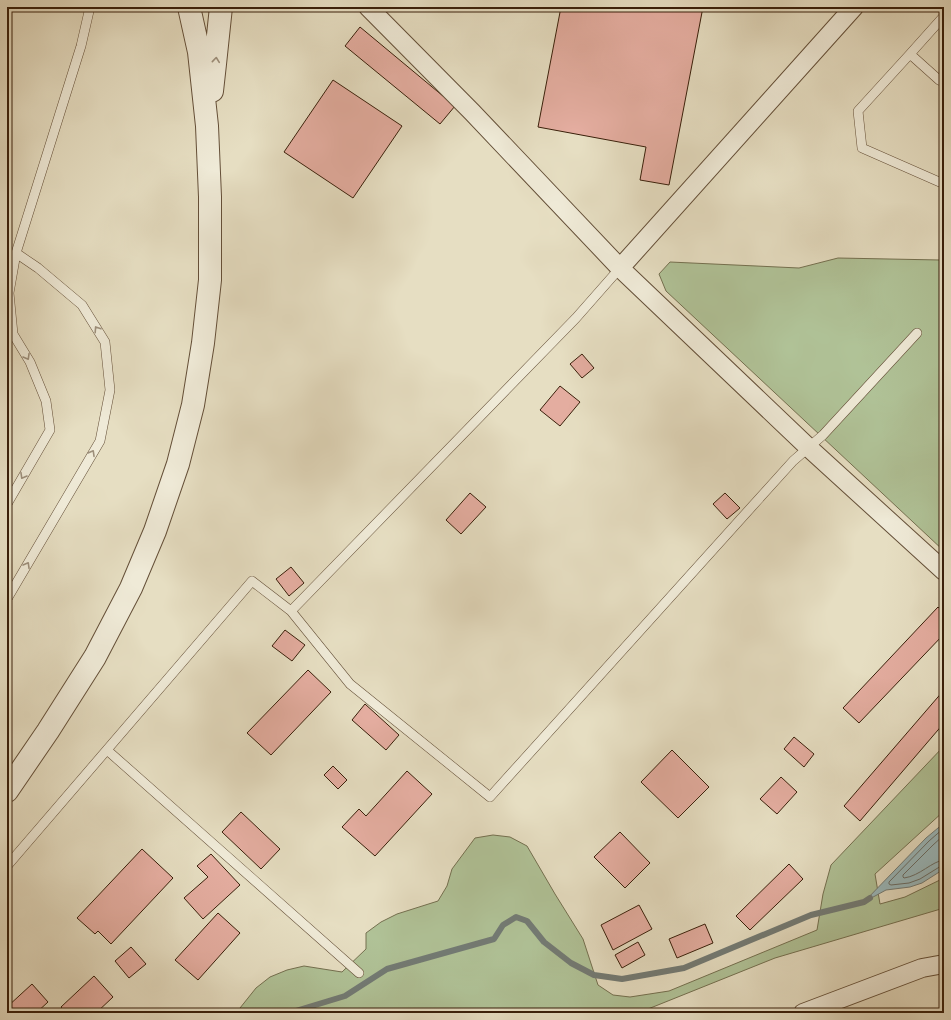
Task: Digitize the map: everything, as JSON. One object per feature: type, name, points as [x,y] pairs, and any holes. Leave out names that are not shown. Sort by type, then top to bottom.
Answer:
[{"type":"street","points":[[7,791],[48,731],[95,657],[131,588],[156,531],[178,464],[193,405],[203,344],[210,280],[210,197],[207,126],[199,52],[189,7]]},
{"type":"street","points":[[207,126],[215,64],[220,7]]},
{"type":"street","points":[[368,7],[472,112],[620,268],[809,448],[944,571]]},
{"type":"street","points":[[620,268],[854,7]]},
{"type":"street","points":[[803,1013],[922,968],[944,964]]},
{"type":"lane","points":[[7,504],[50,430],[46,401],[30,362],[13,334],[9,293],[16,253],[81,46],[90,7]]},
{"type":"lane","points":[[944,16],[858,111],[862,148],[944,184]]},
{"type":"lane","points":[[910,54],[939,80],[944,82]]},
{"type":"lane","points":[[7,599],[100,441],[110,390],[105,342],[82,305],[38,268],[16,253]]},
{"type":"lane","points":[[291,611],[576,318],[620,268]]},
{"type":"lane","points":[[7,866],[252,581],[291,611],[350,684],[490,797],[792,461],[823,435],[917,333]]},
{"type":"lane","points":[[107,750],[359,973]]},
{"type":"green space","points":[[838,258],[940,260],[944,266],[944,551],[666,291],[659,274],[670,262],[799,268]]},
{"type":"green space","points":[[944,746],[944,811],[875,874],[880,904],[905,897],[944,878],[944,908],[775,958],[638,1013],[236,1013],[256,988],[270,977],[287,970],[304,966],[342,972],[366,949],[366,933],[381,922],[397,914],[438,901],[447,886],[452,869],[475,838],[493,835],[510,837],[527,846],[583,939],[598,985],[613,995],[630,997],[669,991],[817,930],[823,894],[831,865]]},
{"type":"water","points":[[944,823],[944,869],[922,883],[910,887],[886,890],[864,902],[926,838]]},
{"type":"building","points":[[561,7],[703,7],[669,185],[640,180],[646,147],[538,127]]},
{"type":"building","points":[[360,27],[455,106],[440,124],[345,46]]},
{"type":"building","points":[[333,80],[402,126],[353,198],[284,152]]},
{"type":"building","points":[[582,354],[594,368],[582,378],[570,364]]},
{"type":"building","points":[[7,371],[11,373],[7,380]]},
{"type":"building","points":[[560,386],[580,402],[560,426],[540,410]]},
{"type":"building","points":[[470,493],[486,507],[461,534],[446,520]]},
{"type":"building","points":[[725,493],[740,508],[727,519],[713,504]]},
{"type":"building","points":[[291,567],[304,583],[289,596],[276,579]]},
{"type":"building","points":[[938,607],[944,613],[944,634],[859,723],[843,708]]},
{"type":"building","points":[[285,630],[305,645],[292,661],[272,646]]},
{"type":"building","points":[[308,670],[331,692],[271,755],[247,733]]},
{"type":"building","points":[[944,690],[944,723],[860,821],[844,806]]},
{"type":"building","points":[[365,704],[399,735],[386,750],[352,720]]},
{"type":"building","points":[[794,737],[814,754],[804,767],[784,749]]},
{"type":"building","points":[[672,750],[709,787],[678,818],[641,782]]},
{"type":"building","points":[[333,766],[347,780],[338,789],[324,775]]},
{"type":"building","points":[[407,771],[432,794],[375,856],[342,827],[359,809],[366,816]]},
{"type":"building","points":[[781,777],[797,792],[777,814],[760,799]]},
{"type":"building","points":[[241,812],[280,849],[261,869],[222,832]]},
{"type":"building","points":[[620,832],[650,863],[625,888],[594,857]]},
{"type":"building","points":[[142,849],[173,878],[111,944],[98,931],[95,934],[77,918]]},
{"type":"building","points":[[211,854],[240,885],[203,919],[184,898],[208,877],[197,866]]},
{"type":"building","points":[[789,864],[803,879],[750,930],[736,916]]},
{"type":"building","points":[[639,905],[652,929],[613,950],[601,925]]},
{"type":"building","points":[[218,913],[240,933],[198,980],[175,960]]},
{"type":"building","points":[[705,924],[713,943],[677,958],[669,939]]},
{"type":"building","points":[[638,942],[645,955],[622,968],[615,955]]},
{"type":"building","points":[[131,947],[146,964],[129,978],[115,961]]},
{"type":"building","points":[[94,976],[113,997],[96,1013],[66,1013],[61,1007]]},
{"type":"building","points":[[32,984],[48,1002],[36,1013],[7,1013],[7,1007]]},
{"type":"waterway","points":[[289,1013],[345,996],[387,969],[494,939],[503,925],[516,917],[527,921],[544,942],[571,963],[594,975],[622,979],[684,968],[811,915],[864,902],[870,898]]}]
